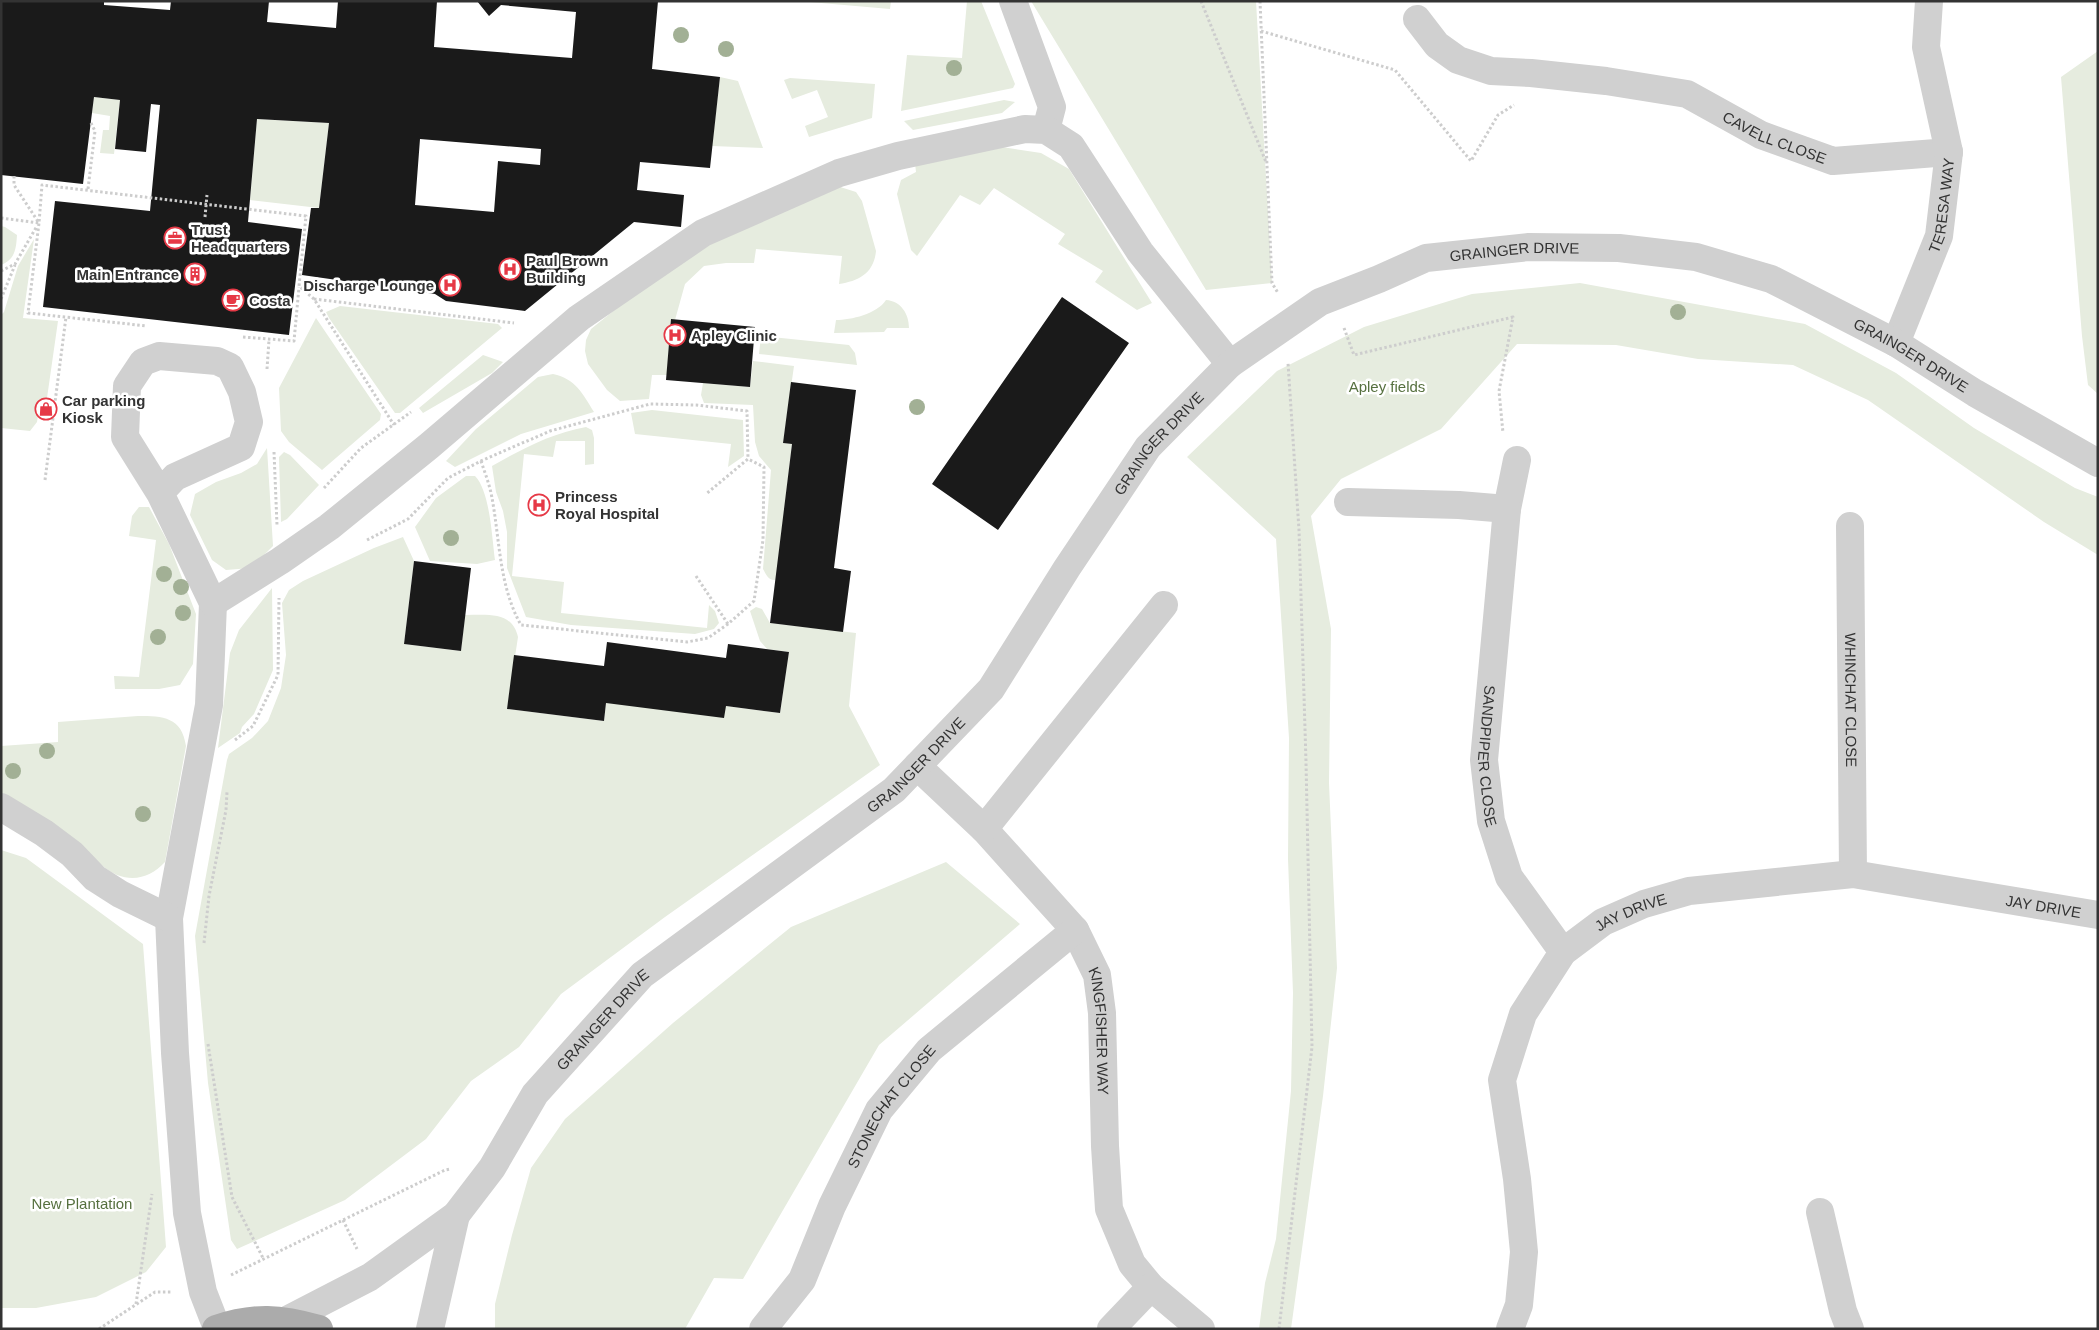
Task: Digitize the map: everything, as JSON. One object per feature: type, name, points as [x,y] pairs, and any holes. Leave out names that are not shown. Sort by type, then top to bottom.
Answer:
[{"type":"main road","points":[[216,1328],[251,1320],[287,1320],[319,1329]]},
{"type":"street","points":[[1013,1],[1052,107],[1046,130]]},
{"type":"street","name":"TERESA WAY","points":[[1896,343],[1939,236],[1949,152],[1926,47],[1929,1]]},
{"type":"street","name":"CAVELL CLOSE","points":[[1417,19],[1437,45],[1458,60],[1491,71],[1606,81],[1687,94],[1761,135],[1832,160],[1949,152]]},
{"type":"street","points":[[213,603],[280,562],[329,527],[414,458],[579,318],[703,233],[839,173],[898,156],[1025,129],[1046,130],[1071,146],[1140,252],[1230,364]]},
{"type":"street","name":"GRAINGER DRIVE","points":[[287,1320],[370,1277],[456,1215],[492,1168],[535,1094],[642,975],[894,790],[991,690],[1067,568],[1148,447],[1230,364],[1320,302],[1426,258],[1530,246],[1619,248],[1696,257],[1772,279],[1896,343],[1984,398],[2098,463]]},
{"type":"street","points":[[160,492],[175,478],[241,447],[249,422],[242,392],[230,367],[218,361],[159,356],[143,362],[127,386],[125,437],[160,492],[213,603],[209,705],[169,918],[175,1053],[187,1213],[203,1292],[216,1328]]},
{"type":"street","name":"SANDPIPER CLOSE","points":[[1517,460],[1507,509],[1484,760],[1490,821],[1509,877],[1563,952]]},
{"type":"street","points":[[1348,502],[1459,505],[1507,509]]},
{"type":"street","name":"WHINCHAT CLOSE","points":[[1850,526],[1853,874]]},
{"type":"street","points":[[984,829],[1164,605]]},
{"type":"street","name":"KINGFISHER WAY","points":[[917,766],[984,829],[1075,930],[1097,975],[1102,1013],[1104,1146],[1109,1209],[1132,1264],[1151,1287],[1201,1329]]},
{"type":"street","points":[[1,807],[44,833],[72,854],[95,878],[120,894],[169,918]]},
{"type":"street","name":"JAY DRIVE","points":[[1510,1329],[1519,1305],[1524,1252],[1517,1179],[1502,1080],[1523,1014],[1563,952],[1603,922],[1644,904],[1690,891],[1853,874],[2098,915]]},
{"type":"street","name":"STONECHAT CLOSE","points":[[763,1329],[802,1280],[832,1206],[879,1110],[929,1050],[1075,930]]},
{"type":"street","points":[[1820,1212],[1843,1311],[1850,1329]]},
{"type":"street","name":"GRAINGER DRIVE","points":[[430,1329],[456,1215]]},
{"type":"street","points":[[1111,1329],[1151,1287]]},
{"type":"path","points":[[1201,1],[1267,164]]},
{"type":"path","points":[[1260,1],[1272,283],[1281,298]]},
{"type":"path","points":[[1261,30],[1395,70],[1471,161],[1498,115],[1559,76]]},
{"type":"path","points":[[88,189],[95,131],[91,123]]},
{"type":"path","points":[[14,176],[14,185],[39,223]]},
{"type":"path","points":[[152,327],[28,313],[42,185],[306,216],[294,341]]},
{"type":"path","points":[[205,217],[207,195]]},
{"type":"path","points":[[1,218],[39,223]]},
{"type":"path","points":[[1,299],[15,264],[39,223]]},
{"type":"path","points":[[1,271],[15,264]]},
{"type":"path","points":[[299,286],[314,299],[394,425]]},
{"type":"path","points":[[314,299],[514,323]]},
{"type":"path","points":[[45,480],[66,317]]},
{"type":"path","points":[[1344,328],[1354,355],[1513,318],[1499,391],[1504,445],[1517,460]]},
{"type":"path","points":[[267,370],[269,340]]},
{"type":"path","points":[[1278,1329],[1312,1047],[1299,540],[1288,363]]},
{"type":"path","points":[[360,544],[408,519],[448,478],[481,461],[550,431],[650,404],[747,411],[748,459]]},
{"type":"path","points":[[318,494],[361,448],[411,412]]},
{"type":"path","points":[[231,744],[253,726],[278,675],[280,562],[274,451]]},
{"type":"path","points":[[481,461],[492,496],[501,568],[512,609],[521,625],[687,642],[708,638],[728,624],[754,601],[763,540],[764,467],[748,459]]},
{"type":"path","points":[[706,494],[748,459]]},
{"type":"path","points":[[696,576],[728,624]]},
{"type":"path","points":[[204,946],[209,896],[226,810],[227,791]]},
{"type":"path","points":[[208,1043],[232,1197],[263,1258]]},
{"type":"path","points":[[247,1266],[445,1170],[492,1168]]},
{"type":"path","points":[[136,1304],[152,1189]]},
{"type":"path","points":[[98,1329],[156,1292]]},
{"type":"green space","points":[[798,1],[891,1],[890,9]]},
{"type":"green space","points":[[967,1],[981,1],[1015,84],[1013,88],[901,111],[907,55],[962,58]]},
{"type":"green space","points":[[1031,1],[1256,1],[1272,283],[1206,290]]},
{"type":"green space","points":[[2098,51],[2098,394],[2088,385],[2082,336],[2061,77]]},
{"type":"green space","points":[[720,77],[738,81],[763,148],[712,146]]},
{"type":"green space","points":[[790,78],[875,84],[872,118],[809,137],[805,126],[828,117],[817,90],[792,99],[784,80]]},
{"type":"green space","points":[[94,97],[120,100],[114,154],[100,153],[103,130],[109,130],[110,116],[92,113]]},
{"type":"green space","points":[[1004,100],[1015,102],[1002,113],[913,130],[904,121]]},
{"type":"green space","points":[[257,119],[329,123],[319,208],[250,200]]},
{"type":"green space","points":[[1002,147],[1041,153],[1069,169],[1152,303],[1137,310],[1095,282],[1103,271],[1058,244],[1065,234],[994,188],[980,205],[960,195],[917,256],[911,250],[897,194],[901,180],[916,172],[915,163]]},
{"type":"green space","points":[[834,185],[856,192],[862,201],[876,251],[872,265],[864,275],[853,281],[839,284],[842,256],[756,249],[754,263],[726,263],[704,266],[685,284],[675,320],[671,320],[667,375],[652,375],[649,399],[620,401],[607,390],[588,364],[585,351],[586,340],[591,329],[638,291],[704,244]]},
{"type":"green space","points":[[1,226],[17,235],[12,257],[1,265]]},
{"type":"green space","points":[[34,239],[23,318],[58,321],[47,398],[40,402],[37,422],[30,431],[1,428],[1,315],[4,312],[18,266]]},
{"type":"green space","name":"Apley fields","points":[[1580,283],[1805,324],[1896,373],[1974,428],[2075,488],[2098,497],[2098,555],[2044,522],[1868,400],[1793,365],[1698,359],[1616,345],[1517,344],[1441,429],[1341,479],[1311,516],[1331,629],[1329,783],[1337,968],[1323,1096],[1291,1329],[1259,1329],[1265,1283],[1276,1239],[1291,1091],[1293,993],[1288,859],[1289,738],[1276,539],[1187,457],[1277,371],[1364,327],[1472,294]]},
{"type":"green space","points":[[886,300],[896,303],[903,309],[908,318],[909,328],[887,328],[884,332],[834,333],[836,320],[849,319],[870,312],[882,305]]},
{"type":"green space","points":[[340,306],[498,324],[502,328],[400,413],[395,413],[329,318],[326,312]]},
{"type":"green space","points":[[316,318],[381,414],[380,420],[322,470],[289,442],[281,431],[279,388]]},
{"type":"green space","points":[[761,336],[849,345],[855,353],[857,365],[759,354]]},
{"type":"green space","points":[[483,355],[503,362],[492,373],[423,413],[419,408]]},
{"type":"green space","points":[[753,361],[794,366],[783,443],[792,444],[776,580],[769,578],[763,569],[771,470],[759,456],[755,442],[753,405],[704,403],[701,395],[703,383],[750,387]]},
{"type":"green space","points":[[553,374],[573,383],[594,412],[521,434],[455,467],[446,461],[476,429],[538,377]]},
{"type":"green space","points":[[652,410],[743,420],[744,456],[728,467],[731,444],[635,434],[631,413]]},
{"type":"green space","points":[[586,427],[592,430],[594,438],[594,464],[585,465],[585,441],[556,441],[553,457],[524,454],[512,576],[564,582],[561,613],[707,628],[709,605],[715,611],[719,623],[714,629],[695,634],[571,625],[526,617],[507,568],[507,532],[503,511],[496,492],[492,466],[549,437]]},
{"type":"green space","points":[[267,448],[273,546],[251,568],[226,570],[212,560],[190,515],[195,494],[216,482],[241,473],[257,464]]},
{"type":"green space","points":[[284,452],[290,455],[319,485],[287,519],[281,522],[279,457]]},
{"type":"green space","points":[[466,476],[475,476],[484,492],[490,515],[495,560],[477,564],[430,561],[415,527],[436,498]]},
{"type":"green space","points":[[139,507],[149,507],[169,544],[196,614],[193,664],[180,685],[159,689],[115,689],[114,676],[139,677],[156,540],[129,536],[132,516]]},
{"type":"green space","points":[[403,537],[414,561],[404,644],[461,651],[465,615],[490,615],[505,619],[515,629],[518,637],[507,709],[604,721],[606,703],[726,706],[780,713],[789,652],[767,649],[760,641],[750,611],[756,607],[762,609],[770,623],[856,633],[849,706],[880,765],[665,917],[561,994],[519,1047],[471,1081],[426,1139],[345,1200],[237,1249],[231,1240],[208,1083],[195,936],[227,760],[229,754],[252,738],[268,721],[281,688],[286,655],[282,603],[289,590],[303,581],[374,548]]},
{"type":"green space","points":[[272,588],[273,670],[254,714],[242,727],[240,733],[218,748],[230,653],[239,630]]},
{"type":"green space","points":[[138,716],[170,720],[180,729],[186,746],[165,862],[149,874],[131,878],[111,872],[49,821],[1,793],[1,746],[58,742],[58,722]]},
{"type":"green space","name":"New Plantation","points":[[1,850],[26,858],[143,944],[166,1247],[146,1272],[96,1297],[36,1308],[1,1308]]},
{"type":"green space","points":[[946,862],[1020,924],[879,1045],[743,1279],[714,1278],[685,1329],[495,1329],[495,1304],[531,1168],[565,1119],[673,1023],[791,927]]},
{"type":"building","points":[[1,1],[104,1],[104,5],[170,10],[171,1],[269,1],[267,22],[336,28],[338,1],[437,1],[434,47],[572,58],[576,12],[501,5],[489,16],[477,1],[658,1],[652,69],[720,77],[710,168],[640,162],[637,190],[684,195],[681,227],[634,222],[525,311],[446,301],[435,294],[302,275],[311,208],[319,208],[329,123],[257,119],[248,222],[302,229],[289,335],[43,307],[55,201],[150,211],[160,105],[151,104],[146,152],[115,149],[120,100],[94,97],[83,184],[1,175]],"holes":[[[420,139],[541,149],[540,165],[498,161],[494,212],[415,205]]]},
{"type":"building","points":[[1062,297],[1129,343],[998,530],[932,484]]},
{"type":"building","points":[[671,319],[755,327],[750,387],[666,380]]},
{"type":"building","points":[[791,382],[856,390],[834,568],[851,571],[843,632],[770,623],[792,444],[783,443]]},
{"type":"building","points":[[414,561],[471,568],[461,651],[404,644]]},
{"type":"building","points":[[607,642],[726,658],[728,644],[789,652],[780,713],[726,706],[724,718],[606,703],[604,721],[507,709],[514,655],[604,666]]},
{"type":"place","name":"Trust Headquarters","points":[[175,238]]},
{"type":"place","name":"Paul Brown Building","points":[[510,269]]},
{"type":"place","name":"Main Entrance","points":[[195,274]]},
{"type":"place","name":"Discharge Lounge","points":[[450,285]]},
{"type":"place","name":"Costa","points":[[233,300]]},
{"type":"place","name":"Apley Clinic","points":[[675,335]]},
{"type":"place","name":"Car parking Kiosk","points":[[46,409]]},
{"type":"place","name":"Princess Royal Hospital","points":[[539,505]]}]
